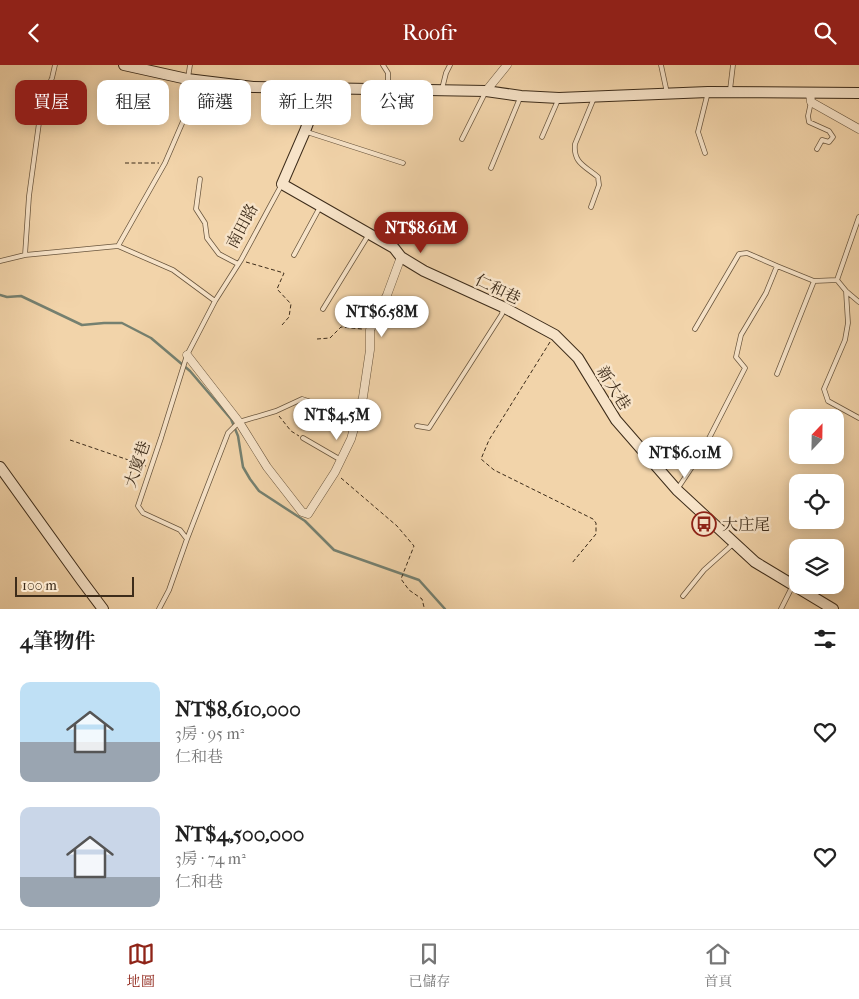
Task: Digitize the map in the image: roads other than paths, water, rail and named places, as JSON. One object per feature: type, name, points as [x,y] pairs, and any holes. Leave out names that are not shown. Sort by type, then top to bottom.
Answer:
[{"type":"street","points":[[124,65],[191,79],[261,87]]},
{"type":"street","points":[[486,91],[506,65]]},
{"type":"street","points":[[433,91],[486,91],[521,96],[559,98],[708,92],[810,97],[859,93]]},
{"type":"street","points":[[810,97],[859,129]]},
{"type":"street","name":"南田路","points":[[282,185],[306,125]]},
{"type":"street","name":"仁和巷","points":[[282,185],[394,248],[401,257],[424,271],[503,307],[555,335]]},
{"type":"street","points":[[186,359],[238,423],[267,467],[302,513],[308,514],[335,472],[350,439],[364,397],[370,350],[370,330],[387,295],[401,257]]},
{"type":"street","name":"新大巷","points":[[555,335],[578,358],[616,420],[677,490],[755,562],[789,583]]},
{"type":"street","points":[[0,467],[103,609]]},
{"type":"street","name":"新大巷","points":[[808,594],[833,609]]},
{"type":"lane","points":[[25,255],[29,196],[42,101],[52,78],[55,65]]},
{"type":"lane","points":[[118,247],[165,163],[184,119],[191,79],[190,65]]},
{"type":"lane","points":[[383,65],[388,73],[388,80]]},
{"type":"lane","points":[[442,91],[450,65]]},
{"type":"lane","points":[[661,65],[666,93]]},
{"type":"lane","points":[[729,93],[733,65]]},
{"type":"lane","points":[[462,139],[486,91]]},
{"type":"lane","points":[[705,153],[698,132],[708,92]]},
{"type":"lane","points":[[492,168],[521,96]]},
{"type":"lane","points":[[591,207],[599,185],[598,177],[576,159],[574,144],[594,97]]},
{"type":"lane","points":[[810,97],[809,122],[829,131],[833,137],[829,142],[822,141],[816,149]]},
{"type":"lane","points":[[542,137],[559,98]]},
{"type":"lane","points":[[304,131],[403,163]]},
{"type":"lane","points":[[200,179],[196,209],[205,223],[207,238],[219,253],[240,262]]},
{"type":"lane","name":"南田路","points":[[181,373],[186,359],[216,301],[240,262],[282,185]]},
{"type":"lane","points":[[294,255],[320,207]]},
{"type":"lane","points":[[837,280],[859,217]]},
{"type":"lane","points":[[323,309],[369,234]]},
{"type":"lane","points":[[0,261],[25,255],[118,247],[173,270],[216,301]]},
{"type":"lane","points":[[695,329],[739,254],[748,253],[814,281],[837,280]]},
{"type":"lane","points":[[677,490],[702,452],[744,368],[736,357],[741,335],[766,293],[776,266]]},
{"type":"lane","points":[[837,280],[859,302]]},
{"type":"lane","points":[[777,374],[814,281]]},
{"type":"lane","points":[[846,291],[848,323],[845,339],[824,389],[828,401],[859,418]]},
{"type":"lane","points":[[417,426],[429,428],[502,313],[503,307]]},
{"type":"lane","name":"大廈巷","points":[[181,373],[138,506],[144,513],[180,530],[188,539]]},
{"type":"lane","points":[[159,609],[169,590],[228,433],[238,423],[276,411],[302,399],[357,417]]},
{"type":"lane","points":[[303,438],[341,460]]},
{"type":"lane","points":[[683,596],[704,570],[734,542]]},
{"type":"lane","points":[[781,609],[789,593]]},
{"type":"waterway","points":[[0,295],[7,297],[21,296],[82,325],[122,323],[151,338],[190,371],[231,419],[238,436],[243,467],[259,491],[305,521],[334,550],[419,580],[445,609]]},
{"type":"place","name":"大庄尾","points":[[704,524]]}]
